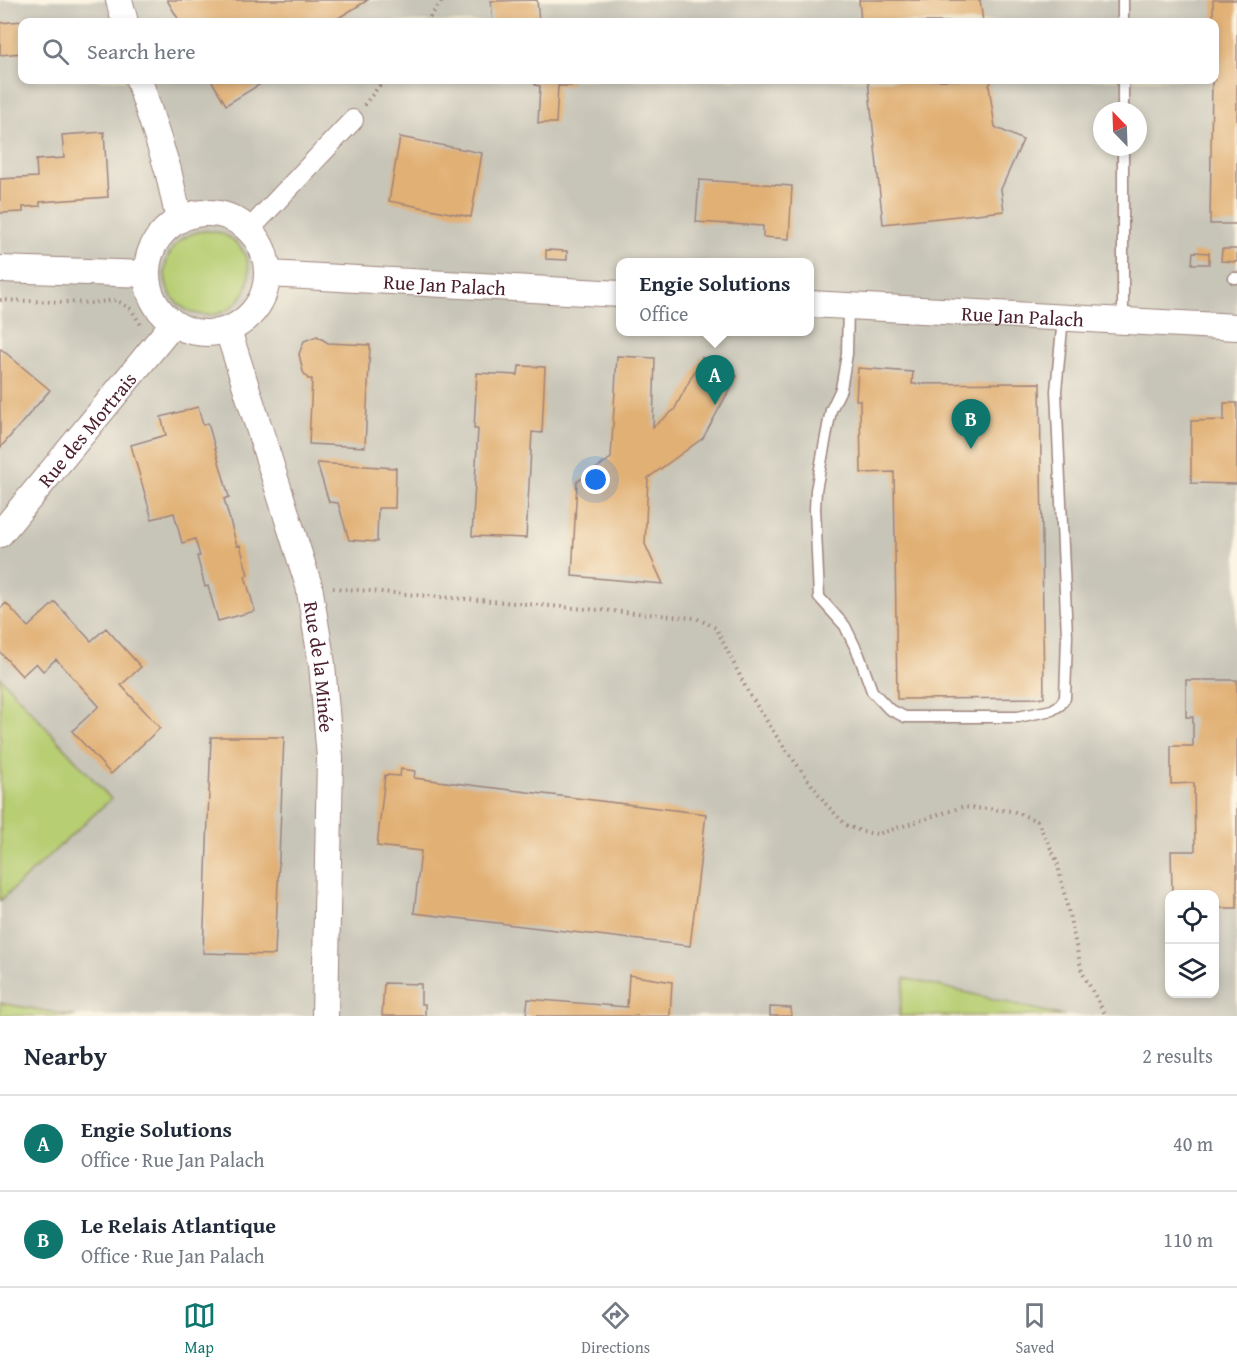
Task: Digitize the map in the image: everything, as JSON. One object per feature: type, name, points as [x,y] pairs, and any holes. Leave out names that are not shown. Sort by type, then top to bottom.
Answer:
[{"type":"street","points":[[119,0],[123,18]]},
{"type":"street","points":[[140,84],[168,170],[179,220]]},
{"type":"street","points":[[249,230],[353,120]]},
{"type":"street","points":[[208,213],[224,215],[249,230],[260,244],[269,274],[264,295],[255,310],[243,322],[228,330],[209,334],[191,332],[174,324],[154,302],[149,289],[147,274],[149,258],[155,243],[179,220],[193,215],[208,213]]},
{"type":"street","points":[[0,269],[147,274]]},
{"type":"street","name":"Rue Jan Palach","points":[[269,274],[616,294]]},
{"type":"street","name":"Rue Jan Palach","points":[[814,304],[1237,327]]},
{"type":"street","name":"Rue des Mortrais","points":[[0,534],[174,324]]},
{"type":"street","name":"Rue de la Minée","points":[[228,330],[309,586],[322,664],[330,758],[325,1016]]},
{"type":"lane","points":[[1123,0],[1123,18]]},
{"type":"lane","points":[[1123,84],[1123,102]]},
{"type":"lane","points":[[1123,156],[1123,321]]},
{"type":"lane","points":[[848,306],[847,354],[841,389],[831,410],[816,490],[819,597],[845,626],[859,654],[872,691],[889,709],[904,717],[1018,717],[1052,710],[1065,698],[1067,636],[1056,391],[1063,318]]},
{"type":"path","points":[[429,18],[443,0]]},
{"type":"path","points":[[353,120],[381,84]]},
{"type":"path","points":[[0,300],[91,303],[116,300],[131,309],[146,331]]},
{"type":"path","points":[[309,586],[696,618],[716,628],[748,692],[781,743],[826,804],[846,825],[862,832],[878,834],[962,807],[1013,811],[1037,821],[1057,861],[1082,972],[1106,1016]]},
{"type":"shaded area","points":[[0,0],[1237,0],[1237,1016],[1064,1016],[905,978],[899,1016],[75,1016],[0,1003],[0,901],[111,799],[0,677]]},
{"type":"green space","points":[[207,231],[223,234],[237,243],[246,257],[249,273],[246,289],[237,303],[223,312],[207,315],[191,312],[177,303],[168,289],[165,273],[168,257],[177,243],[191,234]]},
{"type":"green space","points":[[0,677],[111,799],[0,901]]},
{"type":"green space","points":[[905,978],[1064,1016],[899,1016]]},
{"type":"green space","points":[[0,1003],[75,1016],[0,1016]]},
{"type":"building","points":[[167,0],[368,0],[338,18],[178,18]]},
{"type":"building","points":[[537,0],[539,18],[493,18],[491,1]]},
{"type":"building","points":[[859,0],[980,0],[982,18],[861,18]]},
{"type":"building","points":[[1213,0],[1237,0],[1237,224],[1210,224],[1212,84],[1219,84],[1219,18],[1213,18]]},
{"type":"building","points":[[18,21],[18,53],[0,55],[0,23]]},
{"type":"building","points":[[213,84],[260,84],[226,105]]},
{"type":"building","points":[[571,84],[571,86],[558,86],[556,123],[538,123],[540,86],[535,85]]},
{"type":"building","points":[[868,84],[990,84],[995,127],[1023,140],[1001,189],[1004,211],[883,224]]},
{"type":"building","points":[[104,132],[108,197],[40,202],[40,206],[23,207],[23,212],[0,213],[0,179],[37,177],[36,160],[64,158],[62,135]]},
{"type":"building","points":[[400,137],[482,153],[471,217],[389,201]]},
{"type":"building","points":[[699,180],[792,186],[789,239],[763,237],[763,226],[696,222]]},
{"type":"building","points":[[1222,249],[1237,249],[1237,262],[1221,261]]},
{"type":"building","points":[[546,250],[567,251],[567,260],[546,259]]},
{"type":"building","points":[[1193,252],[1209,253],[1209,264],[1192,264]]},
{"type":"building","points":[[317,336],[328,343],[370,345],[365,447],[309,444],[312,379],[308,379],[303,372],[299,354],[304,341]]},
{"type":"building","points":[[0,350],[50,390],[0,448]]},
{"type":"building","points":[[617,356],[655,358],[653,427],[674,410],[702,357],[737,376],[703,438],[648,478],[645,544],[663,584],[572,576],[577,482],[611,458]]},
{"type":"building","points":[[519,366],[545,367],[542,433],[532,432],[526,538],[472,536],[478,429],[474,429],[477,373],[518,375]]},
{"type":"building","points":[[858,368],[913,372],[912,384],[1040,383],[1044,698],[897,699],[894,472],[861,473],[860,400],[856,400]]},
{"type":"building","points":[[1224,403],[1237,403],[1237,484],[1191,483],[1191,421],[1224,420]]},
{"type":"building","points":[[198,407],[203,425],[208,423],[229,497],[224,499],[237,546],[240,545],[248,575],[245,576],[255,611],[218,621],[208,586],[205,587],[195,539],[182,543],[174,513],[152,519],[131,445],[166,435],[161,417]]},
{"type":"building","points":[[317,463],[396,468],[395,508],[378,508],[377,542],[349,540],[338,503],[329,502]]},
{"type":"building","points":[[55,602],[91,641],[106,628],[141,667],[121,685],[160,728],[111,774],[72,731],[99,706],[56,659],[43,671],[36,663],[22,676],[0,652],[0,609],[6,603],[28,627]]},
{"type":"building","points":[[1186,680],[1237,680],[1237,908],[1219,908],[1219,890],[1172,890],[1171,851],[1195,851],[1194,783],[1171,784],[1171,746],[1193,746],[1193,717],[1186,717]]},
{"type":"building","points":[[211,737],[284,737],[275,955],[203,953]]},
{"type":"building","points":[[401,769],[415,771],[414,778],[706,814],[690,946],[414,913],[421,851],[377,846],[385,775],[400,776]]},
{"type":"building","points":[[629,975],[672,982],[670,1016],[526,1016],[528,999],[627,1007]]},
{"type":"building","points":[[384,983],[421,984],[421,1004],[425,1004],[425,1016],[382,1016]]},
{"type":"building","points":[[770,1007],[791,1008],[791,1016],[770,1016]]},
{"type":"place","name":"Engie Solutions","points":[[715,405]]},
{"type":"place","name":"Le Relais Atlantique","points":[[971,449]]}]
